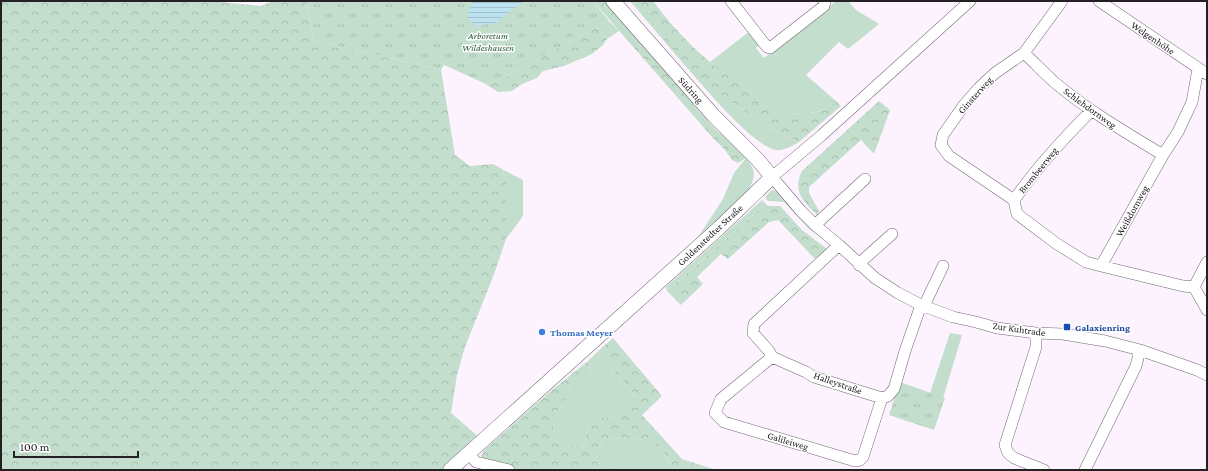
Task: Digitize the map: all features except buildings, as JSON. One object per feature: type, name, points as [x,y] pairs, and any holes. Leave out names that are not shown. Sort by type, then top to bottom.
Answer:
[{"type":"main road","name":"Südring","points":[[613,1],[713,115],[758,160],[772,177]]},
{"type":"main road","name":"Goldenstedter Straße","points":[[450,470],[719,228],[772,177]]},
{"type":"street","points":[[731,1],[767,47],[770,48],[824,6],[825,1]]},
{"type":"street","name":"Goldenstedter Straße","points":[[772,177],[822,135],[970,1]]},
{"type":"street","name":"Ginsterweg","points":[[1014,200],[949,156],[941,145],[943,136],[964,105],[979,88],[996,73],[1024,53],[1062,1]]},
{"type":"street","name":"Welgenhöhe","points":[[1099,1],[1203,71]]},
{"type":"street","name":"Schlehdornweg","points":[[1024,53],[1052,80],[1092,111],[1112,125],[1163,155]]},
{"type":"street","name":"Weißdornweg","points":[[1101,266],[1163,155],[1178,132],[1192,102],[1203,71]]},
{"type":"street","name":"Brombeerweg","points":[[1092,111],[1048,156],[1029,178],[1014,200],[1017,214],[1056,244],[1086,262],[1101,266]]},
{"type":"street","name":"Zur Kuhtrade","points":[[772,177],[801,211],[859,265],[880,282],[898,293],[923,305],[953,317],[997,328],[1036,333],[1063,334],[1105,341],[1140,350],[1197,370],[1207,376]]},
{"type":"street","points":[[815,225],[866,179]]},
{"type":"street","points":[[859,265],[892,234]]},
{"type":"street","points":[[772,357],[769,351],[753,333],[754,324],[839,245]]},
{"type":"street","points":[[1194,287],[1207,262]]},
{"type":"street","points":[[882,398],[888,396],[894,389],[905,351],[923,305],[943,266]]},
{"type":"street","points":[[1101,266],[1183,286],[1194,287]]},
{"type":"street","points":[[1194,287],[1207,310]]},
{"type":"street","points":[[1036,333],[1036,347],[1005,445],[1008,453],[1014,458],[1044,470]]},
{"type":"street","points":[[1085,470],[1136,366],[1140,350]]},
{"type":"street","name":"Halleystraße","points":[[772,357],[814,377],[882,398]]},
{"type":"street","name":"Galileiweg","points":[[772,357],[721,399],[715,413],[724,422],[855,461],[860,460],[863,457],[882,398]]},
{"type":"street","points":[[469,454],[476,462],[509,470]]},
{"type":"green space","points":[[1,1],[210,1],[261,6],[273,1],[309,1],[307,5],[313,40],[441,70],[455,155],[470,166],[493,164],[502,169],[506,180],[506,239],[493,277],[465,347],[457,375],[451,413],[480,438],[444,470],[1,470]]},
{"type":"green space","name":"Arboretum Wildeshausen","points":[[309,1],[593,1],[609,21],[527,64],[504,78],[486,84],[444,65],[441,70],[313,40],[307,5]]},
{"type":"green space","points":[[593,1],[607,1],[696,102],[695,107],[717,131],[726,137],[746,158],[738,163],[732,160],[725,150]]},
{"type":"green space","points":[[630,1],[632,1],[733,103],[768,128],[799,142],[791,147],[776,150],[765,146],[752,136],[709,93]]},
{"type":"green space","points":[[632,1],[653,1],[671,24],[693,47],[770,109],[789,114],[810,113],[826,109],[836,101],[841,106],[799,142],[768,128],[693,72]]},
{"type":"green space","points":[[836,1],[848,1],[856,10],[879,24],[848,49],[839,42],[806,75],[836,101],[826,109],[810,113],[789,114],[770,109],[739,83],[710,62],[750,31],[760,44],[756,48],[764,58]]},
{"type":"green space","points":[[609,21],[619,31],[607,39],[597,27]]},
{"type":"green space","points":[[597,27],[607,39],[603,45],[592,54],[564,66],[543,71],[537,78],[522,84],[512,91],[498,92],[486,84],[504,78],[527,64]]},
{"type":"green space","points":[[879,101],[890,110],[874,154],[861,140],[809,187],[809,193],[819,211],[817,215],[800,195],[798,184],[802,171]]},
{"type":"green space","points":[[746,158],[752,166],[754,173],[749,189],[678,259],[673,260],[698,237],[723,199],[734,173]]},
{"type":"green space","points":[[502,169],[523,180],[523,216],[506,239],[506,180]]},
{"type":"green space","points":[[772,190],[778,192],[830,244],[809,229],[784,202],[768,201],[765,197]]},
{"type":"green space","points":[[762,200],[768,206],[763,206],[667,291],[666,287]]},
{"type":"green space","points":[[763,206],[780,206],[802,230],[827,249],[815,259],[778,220],[769,222],[728,259],[721,254],[697,277],[703,284],[681,305],[667,291]]},
{"type":"green space","points":[[950,333],[962,335],[943,398],[930,393]]},
{"type":"green space","points":[[613,338],[662,396],[642,415],[682,459],[716,470],[667,470],[670,465],[664,453],[650,438],[644,440],[630,438],[605,439],[601,442],[595,461],[602,465],[619,468],[622,470],[516,470],[483,462],[481,457],[484,450],[552,390],[587,362],[592,374],[584,377],[577,385],[569,386],[570,394],[563,401],[554,422],[553,434],[557,442],[584,447],[588,425],[595,418],[618,417],[618,412],[635,395],[597,352]]},
{"type":"green space","points":[[597,352],[635,395],[618,412],[618,417],[596,418],[588,425],[584,447],[557,442],[553,434],[554,422],[563,401],[570,394],[569,385],[577,385],[584,377],[592,374],[587,362]]},
{"type":"green space","points":[[900,382],[945,398],[934,430],[889,415]]},
{"type":"green space","points":[[650,437],[664,453],[670,466],[667,470],[622,470],[615,467],[602,465],[595,461],[601,442],[605,439],[630,438],[644,440]]},
{"type":"water","points":[[473,1],[524,1],[495,23],[477,26],[467,18]]},
{"type":"place","name":"Galaxienring","points":[[1067,327]]},
{"type":"place","name":"Thomas Meyer","points":[[542,332]]}]
